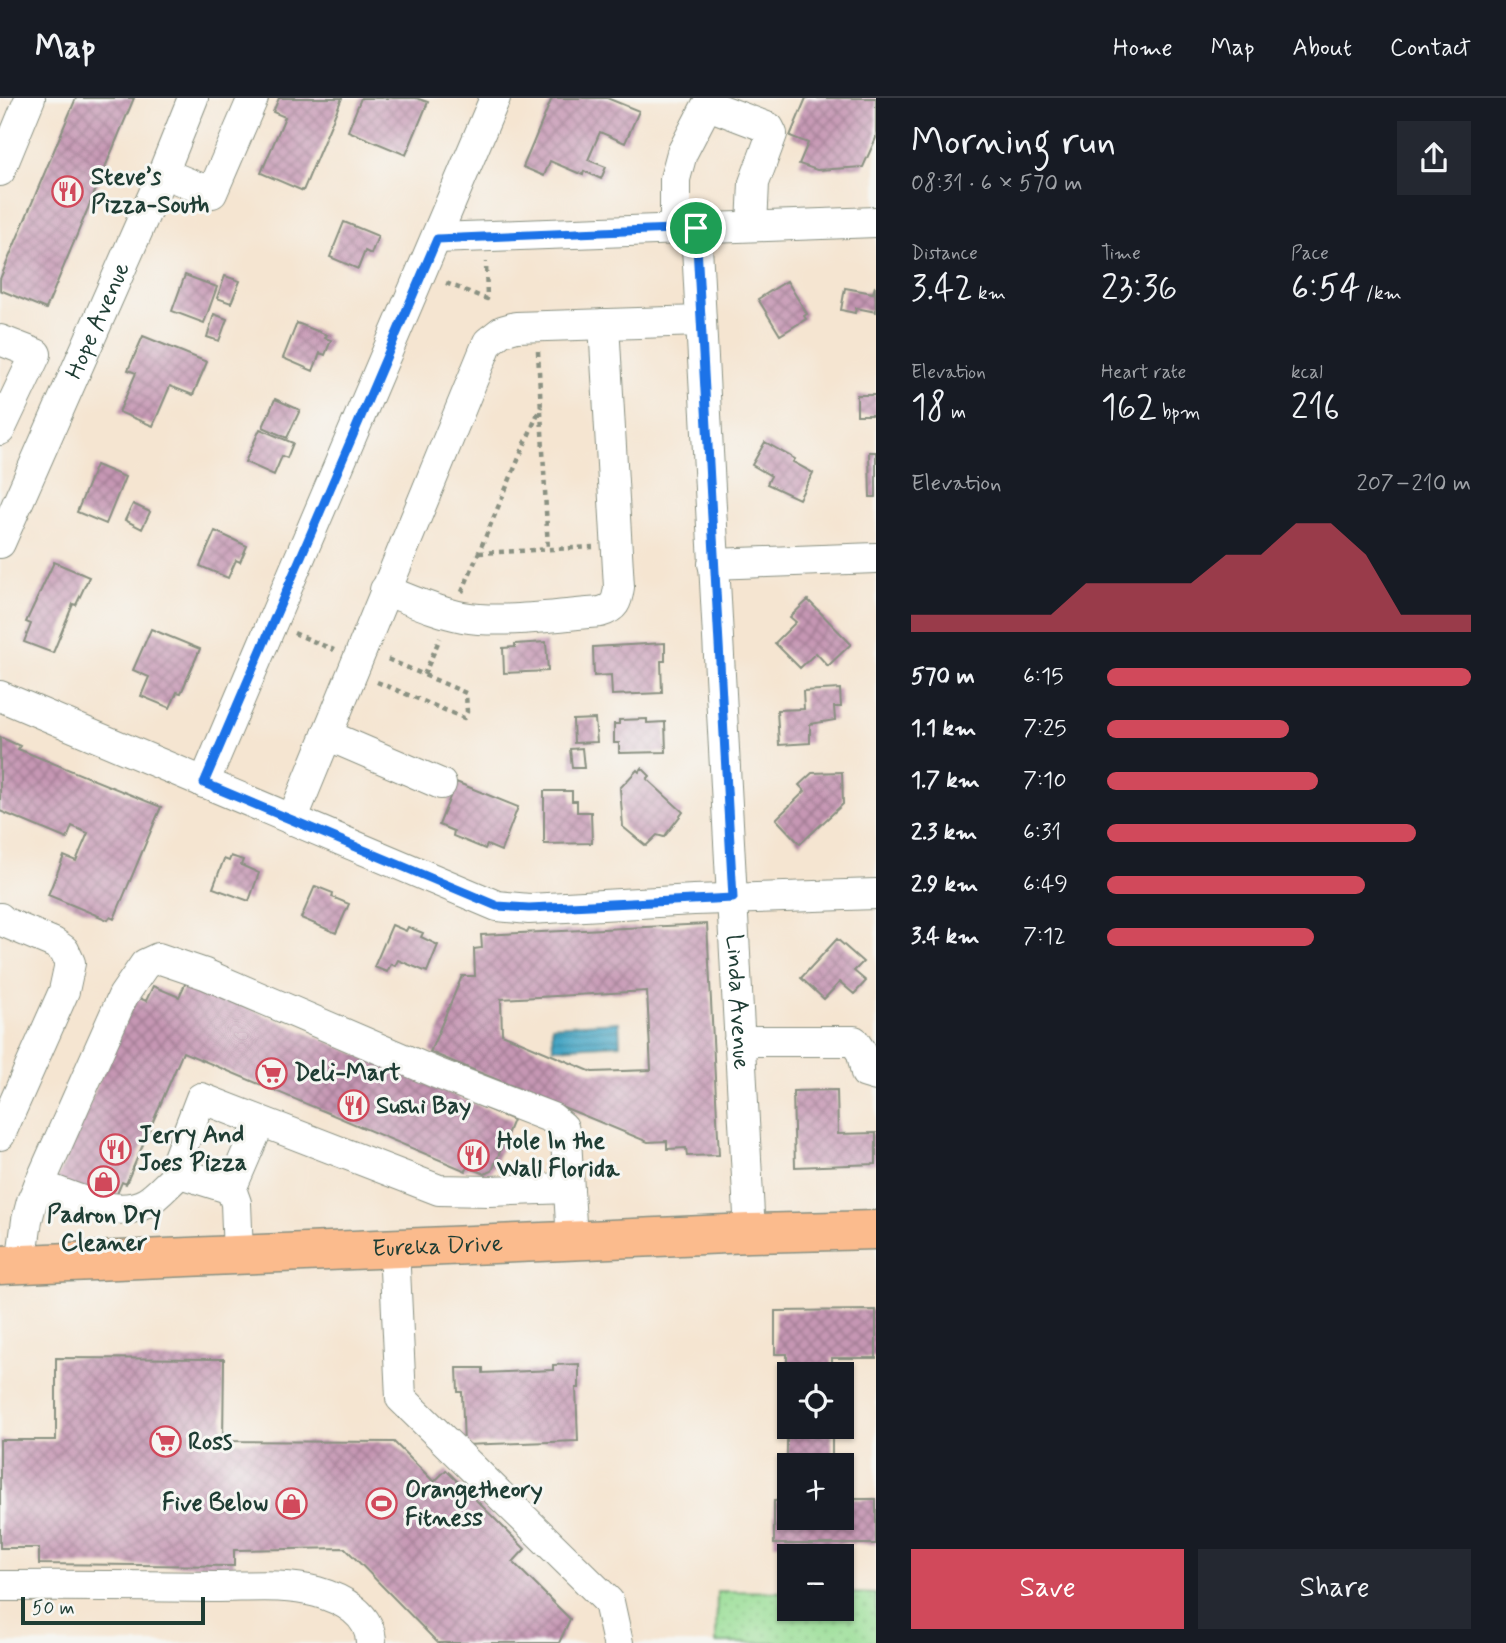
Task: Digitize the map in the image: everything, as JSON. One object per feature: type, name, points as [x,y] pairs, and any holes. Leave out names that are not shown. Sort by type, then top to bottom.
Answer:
[{"type":"main road","name":"Eureka Drive","points":[[10,1265],[876,1230]]},
{"type":"street","points":[[0,171],[30,98]]},
{"type":"street","name":"Hope Avenue","points":[[4,524],[163,173],[193,98]]},
{"type":"street","points":[[163,173],[212,193],[253,98]]},
{"type":"street","points":[[204,783],[495,98]]},
{"type":"street","name":"Linda Avenue","points":[[750,1233],[701,321],[676,179],[682,153],[706,107],[711,106],[769,128],[772,134],[754,183],[752,226]]},
{"type":"street","points":[[437,239],[876,222]]},
{"type":"street","points":[[292,820],[488,342],[502,331],[516,327],[701,321]]},
{"type":"street","points":[[386,590],[452,614],[491,619],[612,609],[618,601],[620,587],[604,324]]},
{"type":"street","points":[[0,340],[36,354],[0,430]]},
{"type":"street","points":[[0,355],[10,370],[0,405]]},
{"type":"street","points":[[713,564],[876,558]]},
{"type":"street","points":[[0,696],[505,908],[876,894]]},
{"type":"street","points":[[327,735],[441,784]]},
{"type":"street","points":[[0,918],[54,943],[64,950],[70,963],[64,991],[0,1135]]},
{"type":"street","points":[[10,1265],[39,1185],[123,996],[145,964],[158,958],[205,974],[436,1073],[552,1118],[563,1127],[566,1139],[572,1241]]},
{"type":"street","points":[[739,1041],[854,1041],[862,1053],[866,1073],[876,1076]]},
{"type":"street","points":[[180,1173],[178,1158],[201,1098],[439,1190],[568,1188]]},
{"type":"street","points":[[238,1255],[236,1203],[231,1189],[260,1122]]},
{"type":"street","points":[[39,1185],[106,1208],[127,1208],[146,1203],[180,1173]]},
{"type":"street","points":[[180,1173],[231,1189]]},
{"type":"street","points":[[394,1248],[401,1398],[610,1602],[618,1643]]},
{"type":"street","points":[[0,1586],[134,1585],[302,1589],[338,1601],[356,1611],[369,1626],[371,1643]]},
{"type":"path","points":[[442,281],[487,299],[486,259]]},
{"type":"path","points":[[538,346],[548,550]]},
{"type":"path","points":[[424,675],[541,406]]},
{"type":"path","points":[[479,553],[604,547]]},
{"type":"path","points":[[368,678],[464,718],[467,712],[466,693],[378,655]]},
{"type":"green space","points":[[717,1591],[777,1592],[777,1621],[854,1621],[854,1593],[876,1594],[876,1643],[716,1643]]},
{"type":"water","points":[[619,1022],[620,1044],[553,1048],[552,1026]]},
{"type":"building","points":[[76,98],[134,98],[46,309],[0,290],[0,279]]},
{"type":"building","points":[[279,98],[342,98],[303,191],[261,173],[285,117],[273,112]]},
{"type":"building","points":[[361,98],[416,98],[428,102],[406,155],[348,131]]},
{"type":"building","points":[[552,98],[607,98],[639,111],[625,143],[600,132],[588,160],[606,167],[601,179],[584,171],[583,175],[550,161],[544,176],[523,167]]},
{"type":"building","points":[[806,98],[876,98],[876,138],[863,167],[817,170],[799,164],[808,143],[790,136]]},
{"type":"building","points":[[344,222],[378,236],[371,254],[365,251],[358,269],[330,257]]},
{"type":"building","points":[[185,275],[217,287],[204,323],[172,311]]},
{"type":"building","points":[[225,276],[240,281],[231,303],[217,298]]},
{"type":"building","points":[[787,281],[807,314],[804,316],[806,319],[780,335],[758,299]]},
{"type":"building","points":[[875,286],[876,312],[856,308],[855,313],[841,310],[845,288],[873,293]]},
{"type":"building","points":[[214,314],[227,319],[219,341],[207,337]]},
{"type":"building","points":[[297,323],[327,335],[325,338],[331,340],[325,355],[320,353],[313,371],[283,358]]},
{"type":"building","points":[[143,336],[207,362],[193,395],[170,386],[153,426],[119,412],[136,373],[128,370]]},
{"type":"building","points":[[857,395],[876,395],[876,415],[857,415]]},
{"type":"building","points":[[275,399],[300,410],[287,438],[263,427]]},
{"type":"building","points":[[260,429],[293,443],[287,458],[282,456],[274,475],[245,462]]},
{"type":"building","points":[[765,442],[813,473],[799,499],[767,484],[771,476],[752,465]]},
{"type":"building","points":[[869,452],[876,452],[876,497],[870,497]]},
{"type":"building","points":[[96,465],[125,477],[106,524],[77,512]]},
{"type":"building","points":[[133,504],[150,512],[142,529],[125,520]]},
{"type":"building","points":[[215,531],[247,546],[240,562],[236,560],[228,578],[200,566]]},
{"type":"building","points":[[54,562],[89,577],[76,605],[73,604],[53,653],[24,642],[31,624],[26,622]]},
{"type":"building","points":[[808,600],[851,644],[828,666],[816,653],[800,668],[775,643],[796,622],[790,617]]},
{"type":"building","points":[[151,629],[200,649],[181,693],[177,692],[170,708],[141,696],[149,677],[133,670]]},
{"type":"building","points":[[546,642],[548,671],[504,673],[503,648],[515,647],[515,644]]},
{"type":"building","points":[[665,643],[665,661],[661,661],[662,693],[612,695],[611,675],[594,676],[593,647]]},
{"type":"building","points":[[840,689],[841,707],[834,707],[835,720],[810,724],[810,743],[779,745],[777,710],[804,709],[803,691]]},
{"type":"building","points":[[595,719],[597,742],[574,743],[573,720]]},
{"type":"building","points":[[647,719],[647,723],[665,722],[666,752],[619,753],[619,743],[614,743],[614,724],[619,724],[619,720]]},
{"type":"building","points":[[0,737],[20,746],[18,749],[161,807],[114,919],[110,917],[108,920],[48,895],[64,856],[76,861],[88,833],[72,826],[67,839],[0,811]]},
{"type":"building","points":[[582,748],[584,768],[572,768],[570,749]]},
{"type":"building","points":[[642,768],[650,776],[647,779],[683,812],[664,837],[657,835],[646,846],[623,827],[620,788]]},
{"type":"building","points":[[842,772],[843,804],[800,844],[776,819],[805,791],[799,785],[812,773]]},
{"type":"building","points":[[456,782],[518,807],[501,851],[487,845],[485,849],[453,836],[454,831],[439,825]]},
{"type":"building","points":[[544,791],[572,791],[572,801],[577,801],[577,812],[591,812],[592,843],[544,844]]},
{"type":"building","points":[[231,856],[243,860],[241,865],[259,873],[249,901],[213,888],[224,859],[229,861]]},
{"type":"building","points":[[315,886],[333,893],[332,897],[349,904],[336,933],[301,918]]},
{"type":"building","points":[[707,924],[719,1155],[687,1156],[686,1148],[667,1149],[667,1141],[648,1142],[430,1052],[462,976],[475,976],[474,949],[482,948],[481,935]],"holes":[[[647,991],[651,1070],[592,1072],[502,1034],[501,999]]]},
{"type":"building","points":[[392,925],[406,931],[408,927],[423,933],[421,937],[438,945],[427,972],[398,960],[395,966],[391,964],[387,972],[374,967]]},
{"type":"building","points":[[837,939],[863,962],[854,971],[866,981],[854,994],[840,982],[824,999],[801,978]]},
{"type":"building","points":[[186,982],[513,1120],[492,1171],[485,1174],[468,1167],[466,1171],[183,1052],[126,1184],[122,1182],[114,1201],[56,1182],[135,996],[146,1001],[153,986],[179,997]]},
{"type":"building","points":[[837,1090],[838,1134],[876,1133],[876,1164],[795,1167],[793,1091]]},
{"type":"building","points":[[876,1310],[876,1358],[787,1362],[787,1354],[775,1354],[775,1311]]},
{"type":"building","points":[[56,1358],[224,1359],[223,1441],[394,1442],[434,1482],[446,1470],[525,1549],[513,1562],[570,1619],[559,1643],[438,1643],[345,1548],[234,1550],[234,1566],[39,1564],[39,1548],[0,1548],[0,1440],[56,1440]]},
{"type":"building","points":[[579,1364],[579,1388],[576,1388],[578,1441],[464,1445],[462,1392],[458,1392],[457,1368],[483,1368],[483,1373],[553,1370],[553,1365]]},
{"type":"building","points":[[787,1439],[832,1439],[832,1453],[787,1453]]},
{"type":"building","points":[[854,1499],[876,1499],[876,1544],[774,1544],[774,1501],[777,1501],[777,1530],[854,1530]]},
{"type":"place","name":"Steve’s Pizza-South","points":[[68,191]]},
{"type":"place","name":"Deli-Mart","points":[[271,1073]]},
{"type":"place","name":"Sushi Bay","points":[[353,1106]]},
{"type":"place","name":"Jerry And Joes Pizza","points":[[115,1149]]},
{"type":"place","name":"Hole In the Wall Florida","points":[[474,1155]]},
{"type":"place","name":"Padron Dry Cleaner","points":[[104,1181]]},
{"type":"place","name":"Ross","points":[[165,1442]]},
{"type":"place","name":"Five Below","points":[[291,1503]]},
{"type":"place","name":"Orangetheory Fitness","points":[[382,1504]]},
{"type":"route","points":[[696,228],[733,898],[505,908],[204,783],[437,239],[696,228]]}]
